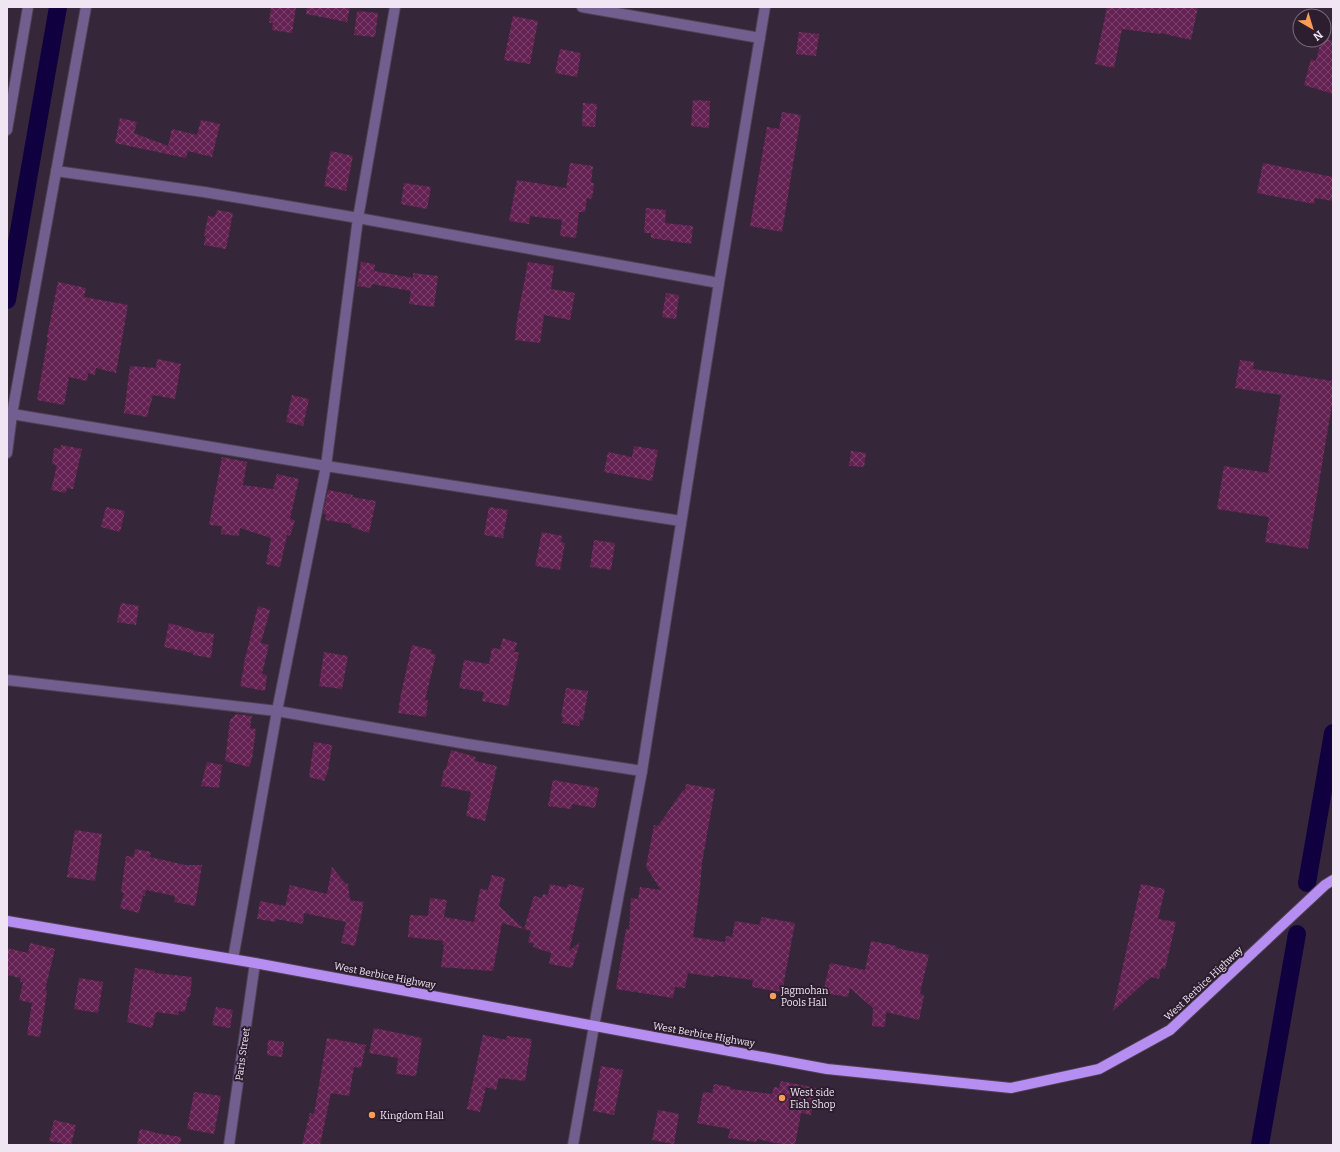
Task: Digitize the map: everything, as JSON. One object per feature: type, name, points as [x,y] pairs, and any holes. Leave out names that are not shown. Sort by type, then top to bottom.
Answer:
[{"type":"main road","name":"West Berbice Highway","points":[[7,921],[233,959],[827,1069],[1011,1088],[1099,1069],[1170,1030],[1325,885],[1333,880]]},
{"type":"street","points":[[7,130],[28,7]]},
{"type":"street","points":[[7,453],[12,414],[86,7]]},
{"type":"street","points":[[233,959],[277,711],[326,466],[358,218],[395,7]]},
{"type":"street","points":[[582,7],[760,38]]},
{"type":"street","points":[[573,1145],[642,771],[719,283],[765,7]]},
{"type":"street","points":[[56,171],[204,192],[358,218],[719,283]]},
{"type":"street","points":[[12,414],[326,466],[682,521]]},
{"type":"street","points":[[7,680],[277,711],[468,744],[642,771]]},
{"type":"street","name":"Paris Street","points":[[229,1145],[255,963]]},
{"type":"building","points":[[271,7],[296,7],[292,33],[272,30],[273,23],[269,23]]},
{"type":"building","points":[[307,7],[350,7],[347,22],[306,14]]},
{"type":"building","points":[[1107,7],[1198,7],[1191,40],[1161,33],[1122,29],[1114,68],[1095,64]]},
{"type":"building","points":[[357,11],[378,13],[375,37],[354,35]]},
{"type":"building","points":[[513,16],[538,21],[530,64],[504,60]]},
{"type":"building","points":[[799,32],[819,34],[816,56],[796,54]]},
{"type":"building","points":[[1333,41],[1333,94],[1304,85],[1311,59],[1316,61],[1319,48],[1332,48]]},
{"type":"building","points":[[560,49],[581,53],[577,77],[555,73]]},
{"type":"building","points":[[693,100],[710,101],[709,128],[691,126]]},
{"type":"building","points":[[583,103],[597,104],[595,127],[582,126]]},
{"type":"building","points":[[782,112],[801,115],[782,232],[750,226],[767,127],[779,129]]},
{"type":"building","points":[[120,118],[137,122],[134,133],[168,146],[172,129],[197,135],[201,120],[220,124],[212,157],[188,151],[186,158],[115,143]]},
{"type":"building","points":[[331,151],[353,156],[346,191],[324,186]]},
{"type":"building","points":[[570,163],[593,166],[591,183],[594,183],[592,199],[587,198],[585,212],[579,212],[576,238],[560,236],[562,220],[530,216],[529,224],[509,221],[517,180],[566,188]]},
{"type":"building","points":[[1263,163],[1333,177],[1333,201],[1315,198],[1314,204],[1257,193]]},
{"type":"building","points":[[404,183],[431,187],[427,209],[401,204]]},
{"type":"building","points":[[646,208],[666,210],[665,223],[693,226],[691,244],[651,238],[651,233],[644,233]]},
{"type":"building","points":[[217,210],[233,213],[226,249],[204,245],[206,236],[204,236],[208,216],[215,217]]},
{"type":"building","points":[[361,262],[375,264],[374,271],[413,278],[413,273],[438,276],[434,307],[409,304],[411,291],[372,284],[371,288],[357,286]]},
{"type":"building","points":[[528,262],[554,266],[551,289],[575,293],[570,320],[544,315],[540,343],[515,340],[517,320]]},
{"type":"building","points":[[58,282],[86,288],[84,297],[128,305],[116,373],[96,368],[95,375],[88,373],[87,381],[69,377],[64,405],[37,400]]},
{"type":"building","points":[[666,293],[679,295],[676,319],[662,317]]},
{"type":"building","points":[[157,359],[181,364],[175,399],[153,395],[147,417],[124,413],[130,366],[156,368]]},
{"type":"building","points":[[1240,360],[1254,362],[1253,369],[1333,381],[1333,398],[1308,549],[1265,542],[1269,517],[1217,509],[1224,466],[1268,473],[1281,395],[1235,388]]},
{"type":"building","points":[[292,395],[309,399],[303,426],[286,422]]},
{"type":"building","points":[[61,445],[82,449],[73,489],[67,488],[66,493],[51,490],[57,465],[52,464],[54,448],[60,449]]},
{"type":"building","points":[[634,446],[658,450],[652,481],[604,472],[608,452],[632,457]]},
{"type":"building","points":[[851,451],[866,453],[864,467],[849,466]]},
{"type":"building","points":[[222,457],[247,462],[243,485],[273,489],[277,474],[299,479],[290,519],[295,520],[290,536],[287,535],[280,567],[266,564],[271,538],[240,528],[239,536],[221,534],[222,526],[209,525]]},
{"type":"building","points":[[328,490],[353,495],[352,497],[376,501],[369,533],[351,527],[351,524],[325,520],[326,514],[323,514]]},
{"type":"building","points":[[106,507],[125,511],[120,532],[101,527]]},
{"type":"building","points":[[489,507],[508,510],[503,538],[484,535]]},
{"type":"building","points":[[542,532],[562,536],[561,542],[565,543],[560,570],[535,566]]},
{"type":"building","points":[[594,540],[615,543],[611,570],[590,567]]},
{"type":"building","points":[[121,603],[139,606],[136,625],[117,622]]},
{"type":"building","points":[[258,606],[270,610],[261,643],[269,645],[262,674],[267,675],[265,691],[240,686],[243,667]]},
{"type":"building","points":[[169,623],[194,630],[193,631],[214,634],[211,658],[164,647]]},
{"type":"building","points":[[503,638],[517,643],[514,652],[519,652],[508,706],[482,701],[484,692],[459,688],[464,660],[489,664],[492,648],[500,649]]},
{"type":"building","points":[[412,645],[432,650],[431,653],[436,655],[425,700],[428,700],[426,717],[398,713]]},
{"type":"building","points":[[324,652],[348,656],[342,689],[319,686]]},
{"type":"building","points":[[566,688],[588,691],[583,721],[580,720],[579,726],[562,723],[563,717],[561,717]]},
{"type":"building","points":[[236,714],[252,716],[250,728],[256,729],[252,759],[249,767],[225,761],[230,720]]},
{"type":"building","points":[[314,742],[332,745],[328,771],[324,781],[309,777]]},
{"type":"building","points":[[451,750],[476,757],[475,761],[497,766],[485,821],[466,816],[471,792],[441,786],[444,769],[446,769]]},
{"type":"building","points":[[207,762],[222,765],[219,788],[201,786]]},
{"type":"building","points":[[553,780],[599,788],[595,808],[572,804],[571,809],[548,806]]},
{"type":"building","points":[[686,784],[715,789],[702,863],[693,937],[725,942],[726,936],[732,937],[735,921],[759,925],[762,917],[795,923],[782,992],[752,987],[753,980],[688,973],[685,988],[675,987],[673,998],[616,989],[626,929],[629,929],[631,898],[638,899],[640,887],[661,890],[646,867],[654,825],[658,826],[683,790],[685,791]]},
{"type":"building","points":[[75,830],[102,834],[95,881],[67,877]]},
{"type":"building","points":[[135,849],[151,852],[150,857],[185,865],[202,865],[195,906],[174,902],[175,896],[146,890],[145,896],[143,895],[139,913],[120,908],[124,893],[121,892],[126,856],[134,857]]},
{"type":"building","points":[[332,867],[345,883],[348,884],[350,900],[364,902],[355,946],[341,943],[346,922],[304,913],[303,924],[276,919],[276,922],[257,919],[260,901],[285,906],[290,885],[327,894]]},
{"type":"building","points":[[492,875],[505,878],[499,906],[524,929],[534,896],[542,898],[543,894],[548,895],[550,884],[567,888],[568,884],[584,888],[569,951],[580,942],[572,968],[549,964],[551,953],[533,947],[534,944],[528,942],[531,931],[502,923],[493,971],[441,967],[444,945],[442,944],[443,941],[408,937],[410,915],[428,916],[430,898],[447,900],[444,917],[474,922],[480,889],[488,890]]},
{"type":"building","points":[[1141,884],[1165,889],[1158,919],[1176,922],[1165,969],[1161,968],[1159,979],[1151,977],[1113,1011]]},
{"type":"building","points":[[871,941],[897,946],[896,948],[929,955],[920,993],[924,996],[919,1020],[886,1012],[885,1027],[872,1026],[873,1008],[850,988],[848,997],[823,993],[830,963],[865,970]]},
{"type":"building","points":[[30,943],[55,949],[45,990],[47,991],[40,1037],[27,1035],[32,1003],[19,1000],[23,982],[20,982],[21,978],[7,975],[7,948],[28,953]]},
{"type":"building","points":[[135,968],[155,971],[155,973],[192,977],[190,997],[188,997],[185,1012],[179,1011],[178,1015],[156,1012],[152,1028],[127,1022]]},
{"type":"building","points":[[79,978],[103,982],[98,1013],[74,1009]]},
{"type":"building","points":[[216,1007],[233,1010],[230,1028],[212,1025]]},
{"type":"building","points":[[374,1028],[422,1038],[416,1076],[396,1074],[398,1058],[369,1053]]},
{"type":"building","points":[[483,1035],[506,1040],[507,1036],[532,1039],[525,1081],[499,1078],[496,1090],[486,1087],[480,1112],[467,1109]]},
{"type":"building","points":[[327,1038],[366,1045],[361,1068],[354,1067],[349,1096],[331,1093],[320,1145],[302,1145],[310,1113],[314,1114]]},
{"type":"building","points":[[268,1040],[284,1042],[282,1057],[267,1055]]},
{"type":"building","points":[[601,1066],[623,1070],[614,1115],[593,1111]]},
{"type":"building","points":[[781,1081],[816,1088],[811,1115],[801,1113],[795,1145],[785,1145],[757,1139],[756,1142],[728,1138],[730,1129],[697,1123],[703,1092],[712,1093],[714,1084],[731,1087],[731,1089],[772,1094],[774,1087],[779,1088]]},
{"type":"building","points":[[194,1092],[221,1096],[214,1134],[187,1129]]},
{"type":"building","points":[[658,1110],[679,1114],[674,1144],[652,1140]]},
{"type":"building","points":[[54,1120],[76,1125],[71,1145],[49,1141]]},
{"type":"building","points":[[140,1129],[181,1137],[180,1145],[137,1145]]},
{"type":"waterway","points":[[7,300],[58,7]]},
{"type":"waterway","points":[[1307,883],[1333,733]]},
{"type":"waterway","points":[[1260,1145],[1297,934]]},
{"type":"place","name":"Jagmohan Pools Hall","points":[[773,996]]},
{"type":"place","name":"West side Fish Shop","points":[[782,1098]]},
{"type":"place","name":"Kingdom Hall","points":[[372,1115]]}]
